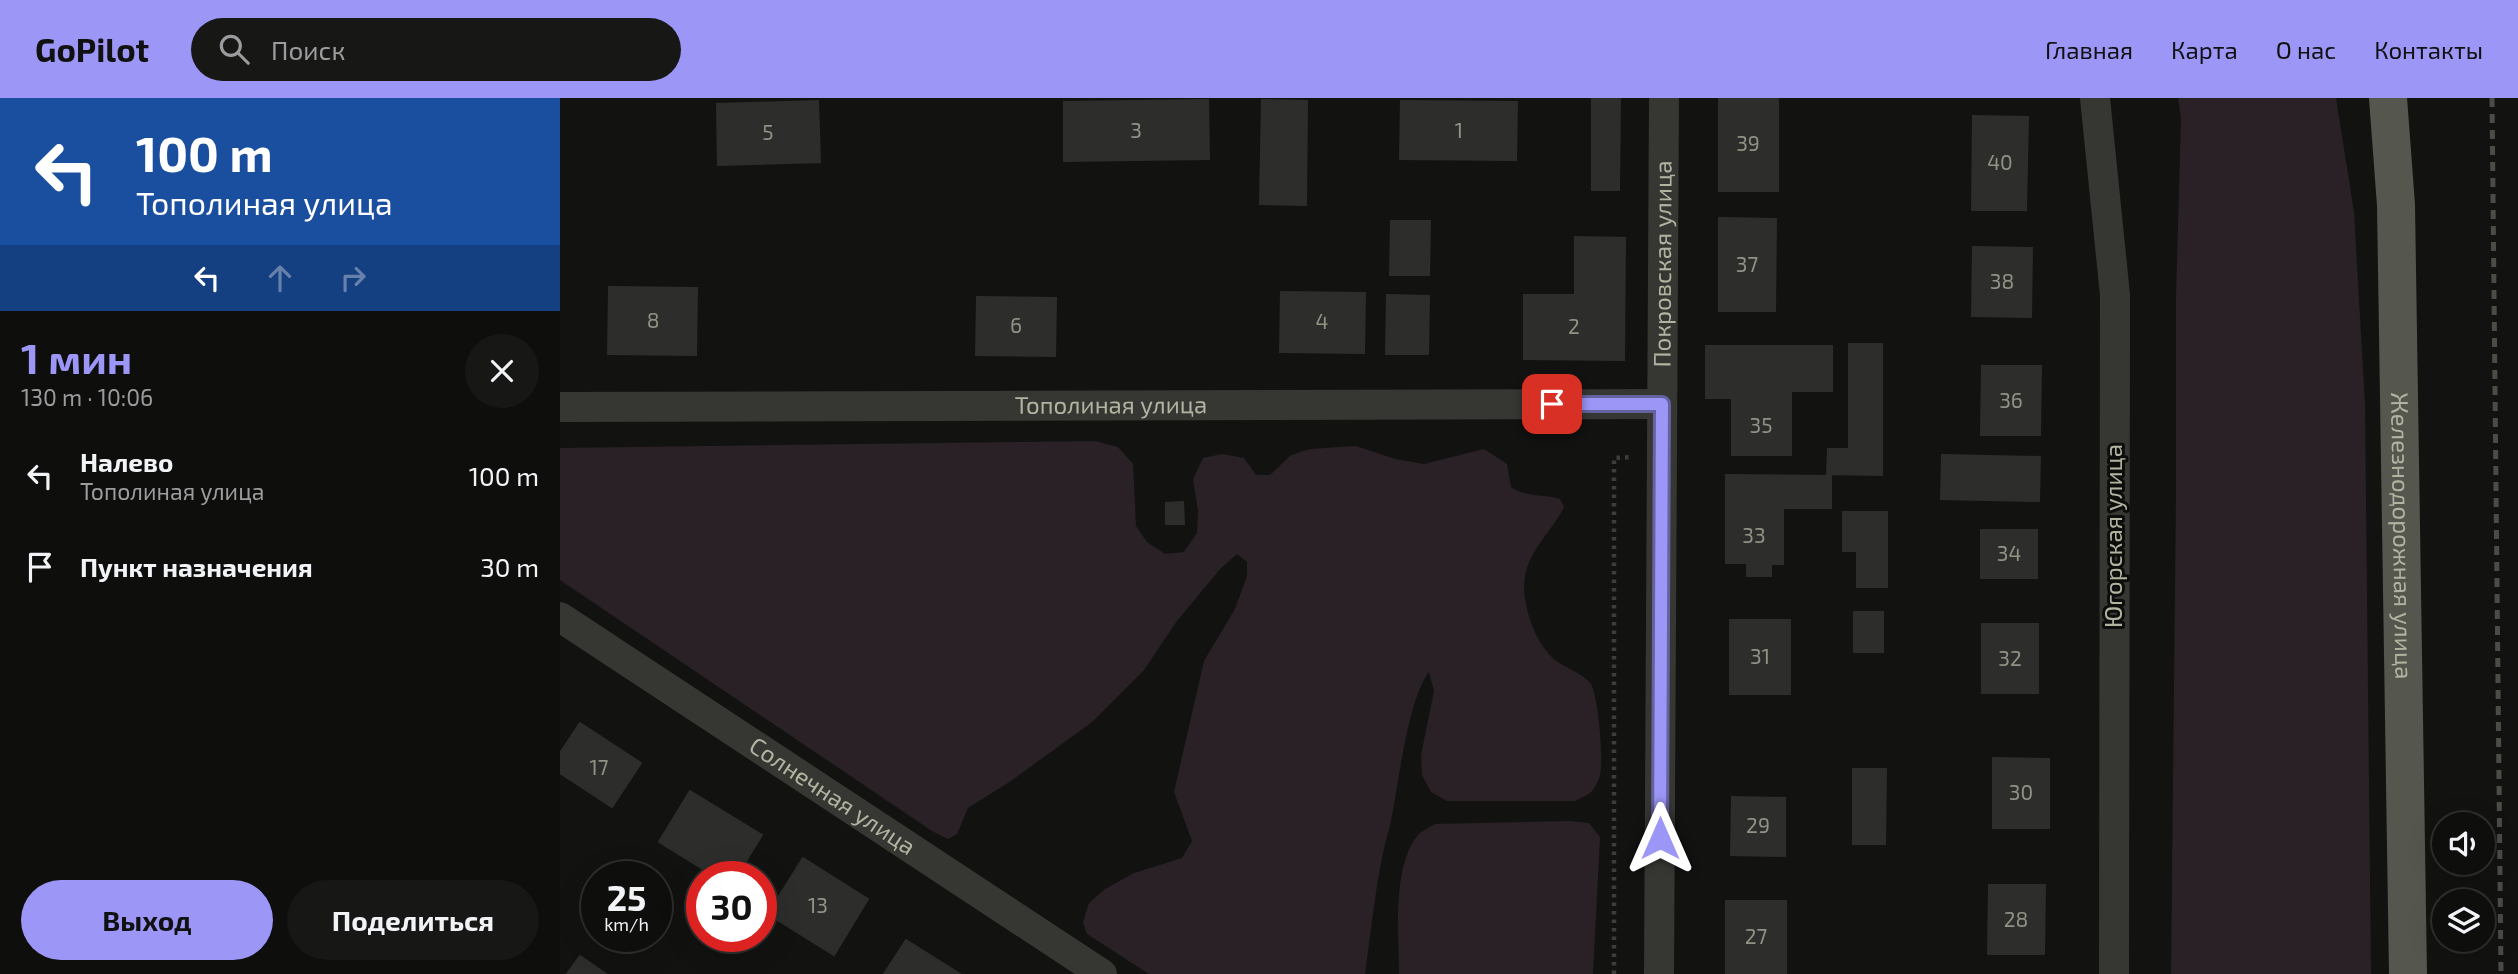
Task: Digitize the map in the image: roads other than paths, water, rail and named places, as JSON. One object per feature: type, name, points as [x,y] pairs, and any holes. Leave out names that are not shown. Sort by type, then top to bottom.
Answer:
[{"type":"main road","name":"Железнодорожная улица","points":[[2388,98],[2396,205],[2408,974]]},
{"type":"street","name":"Покровская улица","points":[[1659,974],[1664,98]]},
{"type":"street","name":"Югорская улица","points":[[2095,98],[2115,295],[2114,974]]},
{"type":"street","name":"Тополиная улица","points":[[560,407],[1662,404]]},
{"type":"street","name":"Солнечная улица","points":[[560,617],[1068,965],[1102,974]]},
{"type":"railway","points":[[2492,98],[2501,974]]}]
